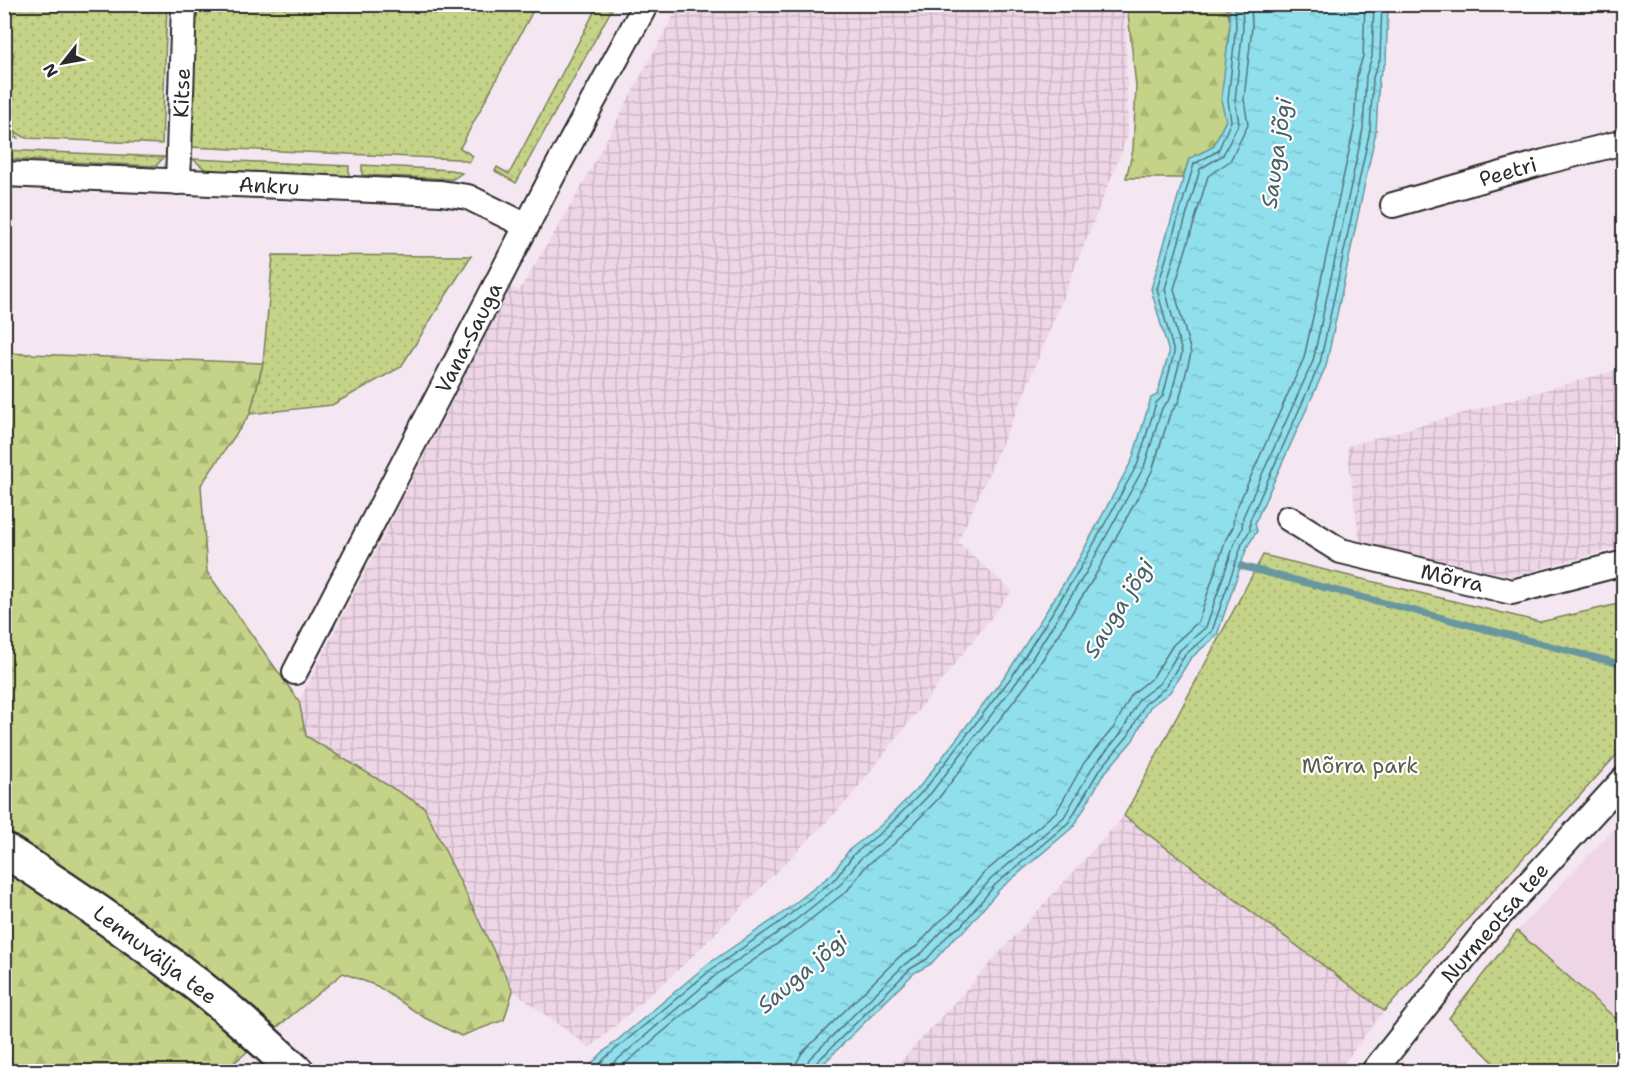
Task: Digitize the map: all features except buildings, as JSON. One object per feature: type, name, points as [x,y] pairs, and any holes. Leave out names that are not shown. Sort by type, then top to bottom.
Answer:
[{"type":"main road","name":"Lennuvälja tee","points":[[4,850],[53,880],[138,941],[226,1008],[297,1071]]},
{"type":"street","name":"Kitse","points":[[178,182],[184,4]]},
{"type":"street","name":"Vana-Sauga","points":[[295,672],[527,226],[646,4]]},
{"type":"street","name":"Peetri","points":[[1393,205],[1623,142]]},
{"type":"street","name":"Ankru","points":[[4,174],[441,194],[468,197],[527,226]]},
{"type":"street","name":"Mõrra","points":[[1288,518],[1341,551],[1512,592],[1623,563]]},
{"type":"street","name":"Nurmeotsa tee","points":[[1373,1071],[1487,929],[1623,779]]},
{"type":"shaded area","points":[[679,5],[1125,5],[1128,136],[1022,399],[958,542],[1012,591],[848,800],[686,963],[590,1048],[513,991],[424,807],[306,736],[299,701],[510,287],[519,291],[574,200]]},
{"type":"shaded area","points":[[1623,368],[1623,546],[1513,576],[1360,547],[1347,446]]},
{"type":"shaded area","points":[[1124,816],[1384,1011],[1338,1071],[891,1072]]},
{"type":"shaded area","points":[[1623,819],[1623,1025],[1517,931]]},
{"type":"green space","points":[[13,5],[167,5],[162,144],[26,138],[5,126],[5,90],[14,54],[5,47],[5,16]]},
{"type":"green space","points":[[193,5],[536,5],[460,148],[473,156],[469,162],[457,159],[189,147]]},
{"type":"green space","points":[[598,5],[614,5],[516,183],[495,171],[497,167],[509,174]]},
{"type":"green space","points":[[1127,5],[1226,5],[1230,22],[1222,97],[1226,120],[1213,147],[1189,159],[1183,178],[1126,178],[1133,150],[1136,86]]},
{"type":"green space","points":[[5,113],[18,138],[5,137]]},
{"type":"green space","points":[[5,150],[164,157],[156,166],[5,159]]},
{"type":"green space","points":[[193,159],[349,166],[349,176],[206,170]]},
{"type":"green space","points":[[362,165],[451,170],[462,173],[453,179],[362,175]]},
{"type":"green space","points":[[273,255],[471,256],[401,367],[332,405],[250,414],[263,363]]},
{"type":"green space","points":[[5,353],[263,363],[250,414],[201,485],[207,572],[299,701],[306,736],[424,807],[513,991],[504,1020],[461,1036],[425,1018],[377,986],[343,973],[224,1071],[5,1072]]},
{"type":"green space","name":"Mõrra park","points":[[1263,555],[1540,622],[1623,603],[1623,748],[1384,1011],[1124,816]]},
{"type":"green space","points":[[1517,931],[1623,1025],[1623,1071],[1502,1071],[1449,1018]]},
{"type":"water","name":"Sauga jõgi","points":[[1229,5],[1388,5],[1386,61],[1379,78],[1376,131],[1326,366],[1255,523],[1257,531],[1247,547],[1217,635],[1190,659],[1170,692],[1150,707],[1133,740],[1103,775],[1074,826],[999,890],[965,930],[954,938],[931,964],[914,973],[816,1071],[585,1071],[601,1054],[708,964],[780,915],[832,874],[849,850],[880,826],[921,785],[1008,672],[1076,564],[1132,460],[1151,398],[1157,395],[1169,353],[1151,289],[1189,159],[1213,147],[1226,120],[1221,100],[1230,26]]},
{"type":"waterway","points":[[1241,566],[1624,665]]}]
